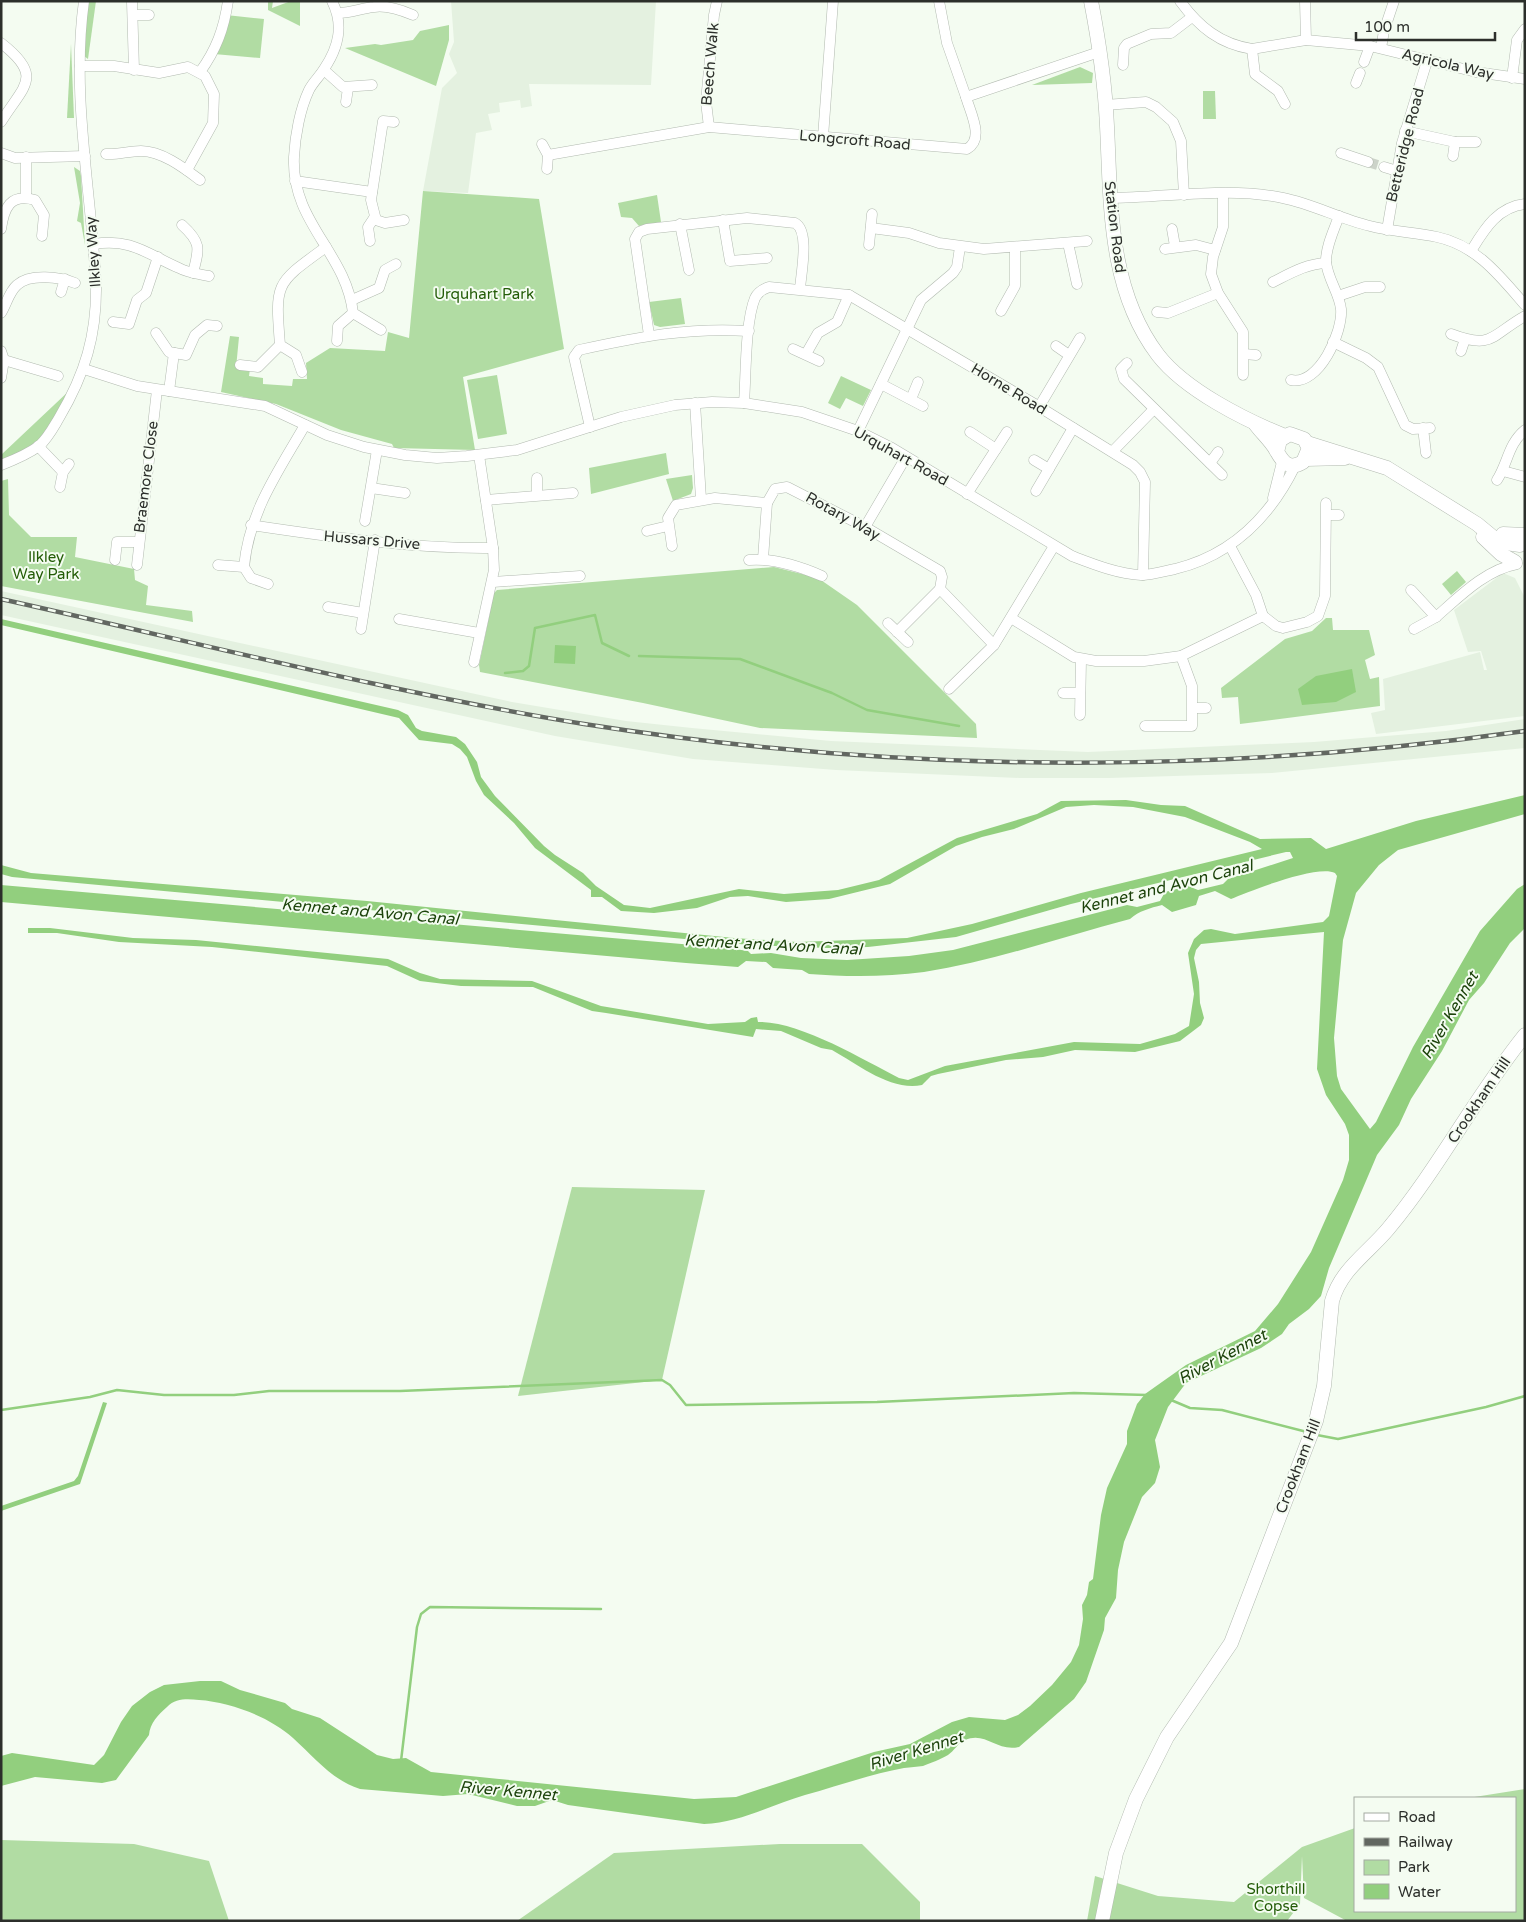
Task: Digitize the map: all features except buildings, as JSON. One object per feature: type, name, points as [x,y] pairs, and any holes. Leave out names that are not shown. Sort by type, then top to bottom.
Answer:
[{"type":"street","name":"Ilkley Way","points":[[1,466],[38,446],[47,438],[71,398],[84,369],[96,312],[94,244],[85,156],[80,66],[84,1]]},
{"type":"street","points":[[200,72],[214,54],[228,1]]},
{"type":"street","points":[[332,1],[338,13],[339,34],[324,70],[308,91],[294,155],[299,200],[338,266],[352,300],[353,314]]},
{"type":"street","name":"Beech Walk","points":[[709,127],[706,102],[717,1]]},
{"type":"street","points":[[823,137],[833,1]]},
{"type":"street","points":[[939,1],[947,43],[966,97],[1099,52]]},
{"type":"street","name":"Station Road","points":[[1091,1],[1105,105],[1109,198],[1122,280],[1151,344],[1165,363],[1186,382],[1256,424],[1285,436],[1290,434],[1300,436],[1307,443],[1396,472],[1452,510],[1477,524],[1494,538],[1506,543],[1523,541]]},
{"type":"street","name":"Agricola Way","points":[[1180,1],[1192,17],[1208,32],[1221,40],[1252,49],[1306,40],[1370,46],[1427,60],[1525,79]]},
{"type":"street","points":[[1305,1],[1306,40]]},
{"type":"street","points":[[1381,48],[1384,31],[1394,1]]},
{"type":"street","points":[[132,2],[134,70]]},
{"type":"street","points":[[338,13],[354,12],[373,7],[402,6],[413,15]]},
{"type":"street","points":[[132,15],[149,15]]},
{"type":"street","points":[[1123,64],[1127,44],[1151,29],[1171,33],[1192,17]]},
{"type":"street","points":[[1512,78],[1517,40],[1525,29]]},
{"type":"street","points":[[1,43],[21,59],[26,77],[24,88],[19,98],[1,122]]},
{"type":"street","points":[[1364,62],[1370,46]]},
{"type":"street","points":[[1252,49],[1255,74],[1280,89],[1286,104]]},
{"type":"street","name":"Betteridge Road","points":[[1387,230],[1405,131],[1427,60]]},
{"type":"street","points":[[80,66],[114,66],[159,73],[182,67],[200,72],[212,89],[214,119],[212,127],[187,170]]},
{"type":"street","points":[[324,70],[337,84],[348,88],[372,84]]},
{"type":"street","points":[[346,102],[348,88]]},
{"type":"street","name":"Longcroft Road","points":[[548,154],[709,127],[967,149],[974,143],[976,133],[966,97]]},
{"type":"street","points":[[1105,105],[1146,102],[1156,107],[1173,122],[1181,140],[1184,195]]},
{"type":"street","points":[[370,241],[368,227],[374,218],[371,200],[383,121],[394,122]]},
{"type":"street","points":[[1405,131],[1455,142],[1476,142]]},
{"type":"street","points":[[1453,156],[1455,142]]},
{"type":"street","points":[[542,144],[548,154],[547,168]]},
{"type":"street","points":[[106,154],[119,159],[142,151],[167,158],[200,180]]},
{"type":"street","points":[[1,153],[15,158],[42,159],[85,156]]},
{"type":"street","points":[[1341,153],[1368,162]]},
{"type":"street","points":[[26,158],[26,197]]},
{"type":"street","points":[[1384,167],[1397,171]]},
{"type":"street","points":[[296,181],[372,192]]},
{"type":"street","points":[[1109,198],[1224,194],[1282,198],[1387,230],[1437,237],[1454,242],[1471,251],[1493,268],[1525,305]]},
{"type":"street","points":[[1224,194],[1223,227],[1215,250],[1211,274],[1218,293],[1243,332],[1243,375]]},
{"type":"street","points":[[1,229],[4,210],[14,200],[26,197],[35,200],[44,215],[42,236]]},
{"type":"street","points":[[1471,251],[1494,218],[1507,209],[1525,204]]},
{"type":"street","points":[[869,246],[872,214]]},
{"type":"street","points":[[1291,380],[1302,381],[1312,375],[1322,363],[1333,342],[1341,316],[1338,296],[1326,263],[1339,216]]},
{"type":"street","points":[[374,218],[385,223],[404,220]]},
{"type":"street","points":[[723,220],[730,261],[767,258]]},
{"type":"street","points":[[649,334],[636,235],[647,228],[723,220],[773,220],[800,226],[803,234],[800,289]]},
{"type":"street","points":[[680,224],[689,270]]},
{"type":"street","points":[[182,225],[194,237],[198,247],[193,273]]},
{"type":"street","points":[[871,228],[915,234],[939,243],[984,250],[1087,242]]},
{"type":"street","points":[[1172,229],[1170,248],[1196,245],[1215,250]]},
{"type":"street","points":[[94,244],[118,243],[148,251],[181,269],[209,276]]},
{"type":"street","points":[[1068,243],[1077,284]]},
{"type":"street","points":[[240,365],[258,367],[280,345],[277,302],[280,288],[293,270],[326,247]]},
{"type":"street","points":[[858,431],[921,300],[953,273],[957,267],[960,247]]},
{"type":"street","points":[[1001,311],[1015,286],[1014,247]]},
{"type":"street","points":[[113,322],[129,324],[137,300],[146,293],[158,257]]},
{"type":"street","points":[[1273,282],[1289,276],[1305,266],[1326,263]]},
{"type":"street","points":[[352,300],[379,288],[385,270],[396,264]]},
{"type":"street","points":[[1,312],[11,292],[19,283],[31,280],[70,281],[61,292]]},
{"type":"street","name":"Horne Road","points":[[749,331],[755,298],[762,289],[776,287],[849,295],[1113,451],[1137,468],[1144,482],[1143,575]]},
{"type":"street","points":[[1338,296],[1365,287],[1380,287]]},
{"type":"street","points":[[1157,312],[1168,317],[1218,293]]},
{"type":"street","points":[[806,354],[818,333],[836,322],[849,295]]},
{"type":"street","points":[[353,314],[381,330]]},
{"type":"street","points":[[337,341],[338,326],[353,314]]},
{"type":"street","points":[[1451,334],[1480,342],[1491,340],[1525,316]]},
{"type":"street","points":[[156,333],[169,352],[186,355],[196,334],[207,325],[217,326]]},
{"type":"street","points":[[590,428],[578,380],[574,357],[576,352],[649,334],[699,329],[749,331],[744,403]]},
{"type":"street","points":[[1039,407],[1080,338]]},
{"type":"street","points":[[1461,351],[1465,339]]},
{"type":"street","points":[[1333,342],[1375,364],[1381,372],[1402,420],[1413,429],[1427,428],[1426,453]]},
{"type":"street","points":[[280,345],[296,355],[302,372]]},
{"type":"street","points":[[1056,346],[1069,355]]},
{"type":"street","points":[[793,349],[820,361]]},
{"type":"street","points":[[84,369],[138,386],[169,391],[174,353]]},
{"type":"street","points":[[1244,354],[1256,355]]},
{"type":"street","points":[[1,378],[2,356],[45,377],[58,376]]},
{"type":"street","points":[[1127,363],[1121,369],[1124,379],[1222,475]]},
{"type":"street","points":[[1312,375],[1313,387]]},
{"type":"street","points":[[911,400],[918,382]]},
{"type":"street","points":[[881,384],[923,406]]},
{"type":"street","name":"Braemore Close","points":[[137,565],[156,390]]},
{"type":"street","name":"Urquhart Road","points":[[169,391],[264,406],[345,441],[377,450],[437,458],[517,450],[650,409],[695,403],[744,403],[802,412],[858,431],[906,457],[1054,546],[1097,565],[1143,575],[1198,562],[1230,546],[1253,526],[1284,488],[1290,459]]},
{"type":"street","points":[[695,403],[701,499]]},
{"type":"street","points":[[1113,451],[1154,409]]},
{"type":"street","name":"Station Road","points":[[1256,424],[1290,459],[1353,458]]},
{"type":"street","points":[[268,584],[251,578],[244,568],[251,525],[258,506],[305,425]]},
{"type":"street","points":[[1036,491],[1073,428]]},
{"type":"street","points":[[1497,480],[1503,471],[1513,442],[1525,430]]},
{"type":"street","points":[[970,432],[996,449]]},
{"type":"street","points":[[968,494],[1007,432]]},
{"type":"street","points":[[1285,436],[1278,444],[1290,459],[1308,454],[1307,443]]},
{"type":"street","points":[[38,446],[66,468],[60,487]]},
{"type":"street","points":[[365,521],[377,450]]},
{"type":"street","points":[[1210,463],[1218,452]]},
{"type":"street","points":[[474,662],[488,590],[493,582],[494,548],[479,455]]},
{"type":"street","points":[[865,527],[906,457]]},
{"type":"street","points":[[1034,460],[1049,469]]},
{"type":"street","points":[[1503,471],[1525,477]]},
{"type":"street","points":[[537,478],[537,495]]},
{"type":"street","name":"Rotary Way","points":[[767,503],[775,489],[787,486],[865,527],[940,571],[942,578],[940,589],[994,645]]},
{"type":"street","points":[[371,488],[405,493]]},
{"type":"street","points":[[486,500],[573,493]]},
{"type":"street","points":[[672,546],[668,514],[676,505],[701,499],[731,498],[767,503],[763,559]]},
{"type":"street","points":[[1230,546],[1256,595],[1263,616],[1276,626],[1283,628],[1307,622],[1318,616],[1325,596],[1326,503]]},
{"type":"street","name":"Station Road","points":[[1452,510],[1501,554],[1519,565]]},
{"type":"street","points":[[1327,515],[1340,516]]},
{"type":"street","name":"Hussars Drive","points":[[251,525],[321,535],[456,548],[494,548]]},
{"type":"street","points":[[647,531],[668,526]]},
{"type":"street","points":[[361,629],[375,540]]},
{"type":"street","name":"Station Road","points":[[1519,565],[1514,554],[1523,541]]},
{"type":"street","points":[[115,560],[118,542],[139,542]]},
{"type":"street","points":[[949,689],[994,645],[1054,546]]},
{"type":"street","points":[[749,560],[763,559],[800,567],[822,576]]},
{"type":"street","points":[[218,565],[244,568]]},
{"type":"street","points":[[1414,629],[1423,626],[1436,617],[1481,580],[1502,567],[1519,565]]},
{"type":"street","points":[[493,582],[580,576]]},
{"type":"street","points":[[897,632],[940,589]]},
{"type":"street","points":[[1411,590],[1436,617]]},
{"type":"street","points":[[328,607],[364,613]]},
{"type":"street","points":[[1011,618],[1068,654],[1082,660],[1156,661],[1181,656],[1263,616]]},
{"type":"street","points":[[399,619],[480,633]]},
{"type":"street","points":[[888,623],[908,642]]},
{"type":"street","points":[[1145,726],[1192,726],[1192,686],[1181,656]]},
{"type":"street","points":[[1080,715],[1082,660]]},
{"type":"street","points":[[1063,693],[1080,693]]},
{"type":"street","points":[[1193,708],[1206,708]]},
{"type":"street","name":"Crookham Hill","points":[[1102,1921],[1116,1853],[1136,1799],[1167,1737],[1231,1643],[1308,1443],[1316,1421],[1324,1386],[1332,1301],[1340,1282],[1354,1263],[1387,1230],[1525,1035]]},
{"type":"shaded area","points":[[451,1],[656,1],[651,85],[529,84],[532,106],[521,108],[520,100],[499,103],[500,112],[488,114],[492,130],[476,133],[468,193],[423,191],[442,88],[457,73],[449,54],[454,42]]},
{"type":"shaded area","points":[[1503,573],[1515,578],[1525,598],[1525,716],[1376,734],[1371,713],[1385,710],[1383,679],[1480,652],[1484,670],[1487,670],[1481,651],[1468,652],[1454,610]]},
{"type":"shaded area","points":[[1,591],[512,702],[626,721],[692,728],[831,741],[1088,752],[1314,742],[1446,731],[1525,719],[1525,748],[1272,773],[1109,778],[1020,778],[836,770],[693,759],[555,736],[1,615]]},
{"type":"green space","points":[[88,1],[96,1],[88,59],[84,56]]},
{"type":"green space","points":[[268,1],[273,1],[272,8],[291,1],[300,1],[300,26],[268,10]]},
{"type":"green space","points":[[226,15],[264,19],[260,58],[214,54]]},
{"type":"green space","points":[[449,25],[449,40],[436,86],[345,48],[413,40],[420,31]]},
{"type":"green space","points":[[71,44],[74,118],[67,118]]},
{"type":"green space","points":[[1080,67],[1093,73],[1092,83],[1032,85]]},
{"type":"green space","points":[[1203,91],[1215,91],[1216,119],[1203,119]]},
{"type":"green space","points":[[74,167],[80,171],[81,176],[85,245],[81,223],[77,221],[80,203]]},
{"type":"green space","name":"Urquhart Park","points":[[423,191],[539,199],[564,349],[463,377],[475,450],[394,448],[392,444],[341,430],[276,404],[221,392],[230,336],[239,337],[236,368],[250,369],[249,376],[263,378],[263,384],[292,386],[293,379],[307,379],[306,363],[330,348],[385,351],[388,332],[409,338]]},
{"type":"green space","points":[[657,195],[661,222],[639,226],[632,218],[621,217],[618,203]]},
{"type":"green space","points":[[681,298],[685,324],[660,327],[654,325],[649,302]]},
{"type":"green space","points":[[497,375],[507,434],[478,439],[467,380]]},
{"type":"green space","points":[[841,376],[871,390],[863,406],[846,398],[840,409],[828,403]]},
{"type":"green space","points":[[71,389],[41,437],[24,451],[1,460],[1,455]]},
{"type":"green space","points":[[666,453],[669,474],[591,494],[589,468]]},
{"type":"green space","points":[[692,475],[693,488],[691,494],[673,501],[666,479]]},
{"type":"green space","name":"Ilkley Way Park","points":[[8,479],[9,515],[31,537],[77,537],[75,557],[134,569],[135,580],[148,586],[146,605],[192,611],[193,622],[1,586],[1,481]]},
{"type":"green space","points":[[774,567],[818,578],[857,605],[976,724],[977,738],[760,728],[643,703],[480,672],[479,665],[494,593],[497,590]]},
{"type":"green space","points":[[1457,571],[1466,582],[1451,595],[1442,584]]},
{"type":"green space","points":[[1326,618],[1332,618],[1333,630],[1369,630],[1375,655],[1365,660],[1370,679],[1379,677],[1380,706],[1240,724],[1238,697],[1222,698],[1221,688],[1285,639],[1312,631]]},
{"type":"green space","points":[[572,1187],[705,1190],[662,1380],[518,1396]]},
{"type":"green space","name":"Shorthill Copse","points":[[1525,1789],[1525,1921],[1347,1921],[1304,1898],[1302,1856],[1300,1904],[1287,1921],[1087,1921],[1095,1876],[1158,1896],[1234,1902],[1302,1847],[1354,1828],[1354,1912],[1516,1912],[1516,1797],[1474,1797]]},
{"type":"green space","points":[[1,1840],[134,1844],[209,1861],[229,1921],[1,1921]]},
{"type":"green space","points":[[780,1844],[862,1844],[920,1902],[920,1921],[517,1921],[614,1853]]},
{"type":"water","points":[[1,619],[398,710],[408,715],[416,728],[422,731],[456,737],[465,744],[477,762],[481,777],[495,796],[544,846],[624,905],[650,908],[739,889],[784,894],[838,890],[879,880],[957,838],[1037,814],[1061,801],[1126,800],[1185,806],[1260,839],[1311,838],[1326,849],[1416,821],[1525,795],[1525,814],[1398,850],[1379,865],[1356,893],[1343,940],[1334,1038],[1337,1076],[1341,1089],[1370,1129],[1376,1122],[1413,1047],[1480,931],[1517,889],[1525,884],[1525,928],[1510,943],[1484,983],[1469,1000],[1442,1051],[1411,1099],[1399,1125],[1377,1155],[1329,1268],[1321,1296],[1309,1309],[1289,1324],[1282,1334],[1261,1348],[1186,1383],[1168,1407],[1155,1440],[1160,1467],[1155,1483],[1142,1497],[1124,1542],[1118,1570],[1116,1598],[1105,1618],[1104,1630],[1086,1682],[1074,1699],[1019,1747],[1004,1747],[979,1738],[972,1738],[963,1741],[948,1755],[923,1766],[879,1773],[805,1795],[742,1817],[704,1824],[568,1805],[552,1800],[535,1806],[517,1806],[468,1794],[443,1796],[360,1789],[332,1774],[284,1730],[273,1723],[236,1707],[211,1701],[186,1699],[170,1704],[158,1716],[151,1727],[149,1735],[116,1780],[102,1783],[35,1777],[1,1786],[1,1756],[12,1753],[94,1765],[104,1755],[121,1722],[132,1706],[150,1692],[164,1685],[200,1681],[221,1681],[240,1690],[285,1703],[292,1709],[320,1718],[377,1755],[393,1759],[406,1758],[431,1772],[694,1799],[736,1797],[874,1752],[910,1744],[952,1722],[969,1717],[1005,1720],[1018,1715],[1052,1685],[1071,1662],[1079,1645],[1083,1619],[1082,1605],[1087,1595],[1089,1582],[1093,1579],[1101,1515],[1107,1488],[1127,1444],[1127,1431],[1137,1404],[1145,1394],[1186,1365],[1255,1331],[1278,1304],[1311,1252],[1343,1180],[1349,1160],[1349,1135],[1345,1124],[1326,1095],[1317,1069],[1324,932],[1201,944],[1196,950],[1194,958],[1204,1018],[1201,1025],[1180,1041],[1135,1052],[1075,1050],[1043,1057],[1006,1060],[938,1074],[931,1076],[922,1085],[910,1086],[887,1081],[832,1050],[821,1048],[781,1031],[756,1029],[753,1037],[592,1011],[533,987],[461,986],[420,981],[387,966],[212,947],[119,942],[57,933],[28,933],[28,928],[50,928],[133,938],[196,940],[388,959],[420,973],[440,979],[532,981],[601,1006],[708,1024],[745,1022],[757,1017],[758,1022],[774,1023],[811,1034],[899,1078],[908,1080],[945,1066],[1074,1042],[1140,1044],[1175,1034],[1189,1026],[1194,994],[1188,953],[1194,939],[1204,930],[1211,929],[1235,934],[1323,922],[1329,916],[1337,876],[1335,873],[1326,871],[1300,875],[1231,899],[1215,891],[1199,896],[1196,905],[1172,912],[1162,905],[1158,906],[1141,912],[1130,919],[976,962],[924,972],[867,976],[809,974],[802,970],[773,968],[766,962],[746,961],[738,967],[686,963],[1,902],[1,885],[728,948],[748,951],[751,954],[771,953],[801,958],[847,960],[909,956],[953,950],[1127,905],[1137,907],[1160,901],[1165,892],[1188,886],[1198,890],[1223,884],[1228,879],[1293,858],[1290,852],[1286,852],[1071,904],[956,937],[868,947],[828,948],[750,945],[12,877],[1,874],[1,865],[31,873],[367,901],[734,938],[797,942],[907,938],[972,924],[1081,893],[1262,849],[1250,842],[1185,817],[1133,807],[1094,805],[1066,807],[1014,829],[956,846],[890,884],[829,899],[786,902],[748,896],[730,897],[697,908],[654,913],[621,911],[602,897],[591,897],[591,890],[535,848],[514,823],[484,795],[476,781],[467,757],[460,749],[452,744],[419,740],[399,718],[1,625]]},
{"type":"water","points":[[555,645],[576,646],[575,664],[554,663]]},
{"type":"water","points":[[1352,669],[1356,692],[1336,702],[1302,705],[1298,689],[1316,676]]},
{"type":"water","points":[[103,1402],[107,1403],[80,1484],[1,1511],[1,1506],[74,1481],[78,1476]]},
{"type":"waterway","points":[[505,673],[523,671],[529,666],[535,628],[595,615],[602,643],[629,656]]},
{"type":"waterway","points":[[639,656],[740,659],[832,693],[867,710],[959,726]]},
{"type":"waterway","points":[[1,1410],[90,1397],[117,1390],[164,1395],[234,1395],[269,1391],[400,1391],[662,1380],[670,1385],[686,1405],[877,1402],[1074,1393],[1147,1395]]},
{"type":"waterway","points":[[1317,1435],[1338,1439],[1486,1407],[1525,1396]]},
{"type":"waterway","points":[[1171,1400],[1190,1408],[1222,1410],[1307,1432]]},
{"type":"waterway","points":[[401,1761],[417,1627],[421,1614],[430,1607],[601,1609]]},
{"type":"tunnel","points":[[1368,162],[1384,167]]},
{"type":"railway","points":[[1,599],[292,666],[511,711],[584,724],[701,740],[818,752],[936,759],[1054,762],[1172,761],[1290,755],[1408,745],[1525,731]]},
{"type":"water label","name":"Kennet and Avon Canal","points":[[1166,886]]},
{"type":"water label","name":"Kennet and Avon Canal","points":[[370,911]]},
{"type":"water label","name":"Kennet and Avon Canal","points":[[773,944]]},
{"type":"water label","name":"River Kennet","points":[[1449,1015]]},
{"type":"water label","name":"River Kennet","points":[[1222,1356]]},
{"type":"water label","name":"River Kennet","points":[[916,1750]]},
{"type":"water label","name":"River Kennet","points":[[508,1790]]}]
